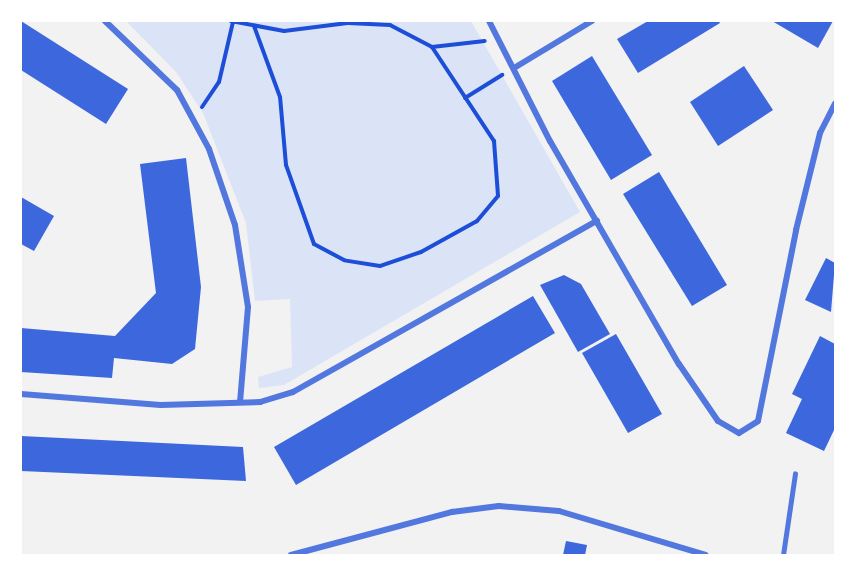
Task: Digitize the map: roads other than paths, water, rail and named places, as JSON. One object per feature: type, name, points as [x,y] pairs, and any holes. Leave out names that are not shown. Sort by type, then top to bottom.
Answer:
[{"type":"street","points":[[105,21],[177,90],[194,119],[212,158],[243,262],[248,307],[240,402]]},
{"type":"street","points":[[489,21],[597,221],[698,396],[718,421],[740,433],[758,421],[796,230],[820,133],[835,104]]},
{"type":"street","points":[[514,68],[591,21]]},
{"type":"street","points":[[21,394],[161,405],[240,402],[293,392],[597,221]]},
{"type":"street","points":[[291,555],[452,512],[499,506],[559,511],[706,555]]},
{"type":"lane","points":[[783,555],[795,474]]}]
